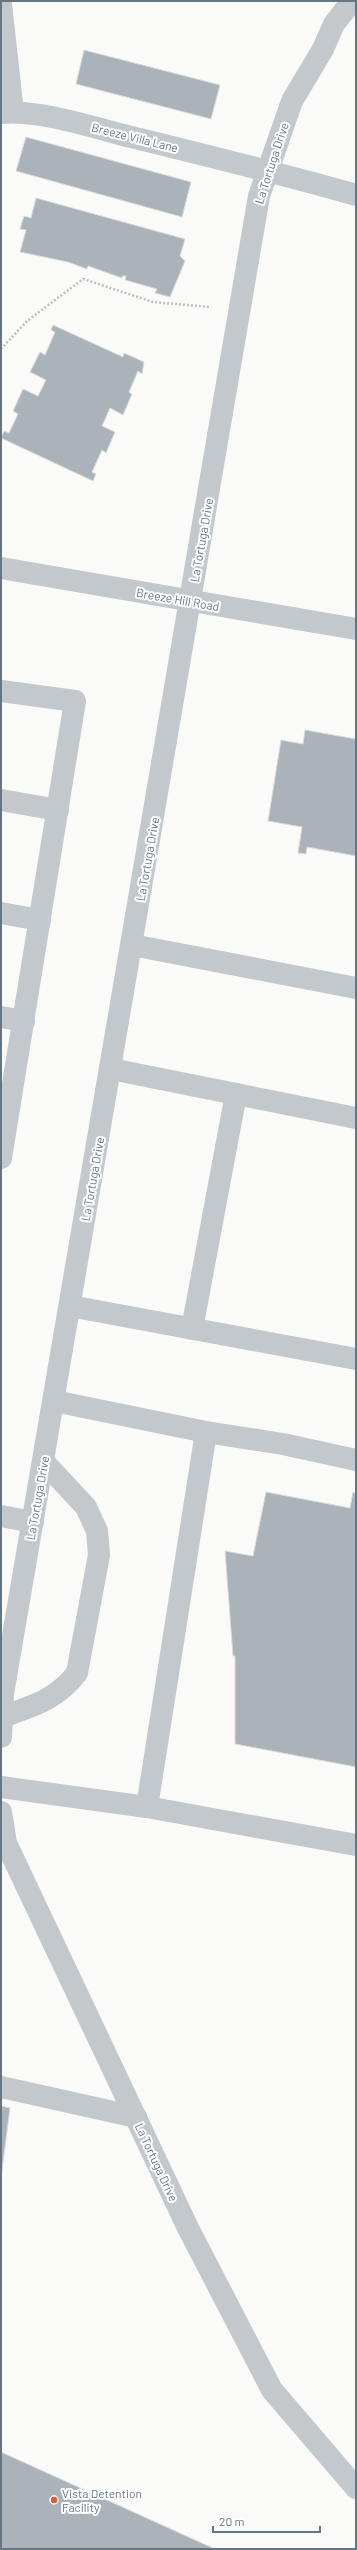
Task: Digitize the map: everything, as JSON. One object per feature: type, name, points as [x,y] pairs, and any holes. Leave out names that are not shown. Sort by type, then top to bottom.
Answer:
[{"type":"street","name":"La Tortuga Drive","points":[[2,1727],[3,1694],[44,1462],[259,196],[292,101],[323,49],[334,24],[352,1]]},
{"type":"street","points":[[1,4],[7,112]]},
{"type":"street","name":"Breeze Villa Lane","points":[[7,112],[80,124],[268,170],[356,195]]},
{"type":"street","name":"Breeze Hill Road","points":[[1,568],[356,628]]},
{"type":"street","points":[[1,690],[75,701],[24,1021],[4,1124],[1,1158]]},
{"type":"street","points":[[1,800],[58,810]]},
{"type":"street","points":[[1,913],[40,920]]},
{"type":"street","points":[[132,945],[356,988]]},
{"type":"street","points":[[1,1017],[24,1021]]},
{"type":"street","points":[[111,1069],[356,1118]]},
{"type":"street","points":[[192,1328],[236,1094]]},
{"type":"street","points":[[70,1306],[356,1359]]},
{"type":"street","points":[[54,1401],[206,1432],[283,1444],[356,1460]]},
{"type":"street","points":[[147,1807],[206,1432]]},
{"type":"street","points":[[2,1727],[65,1688],[77,1673],[99,1555],[97,1531],[86,1507],[44,1462]]},
{"type":"street","points":[[1,1516],[33,1522]]},
{"type":"street","points":[[1,1787],[147,1807],[356,1845]]},
{"type":"street","name":"La Tortuga Drive","points":[[1,1812],[6,1843],[188,2228],[272,2390],[356,2488]]},
{"type":"street","points":[[1,2087],[136,2117]]},
{"type":"path","points":[[1,349],[27,321],[83,278],[153,302],[240,310]]},
{"type":"building","points":[[84,50],[220,85],[211,119],[76,84]]},
{"type":"building","points":[[26,137],[191,182],[182,217],[16,171]]},
{"type":"building","points":[[36,198],[185,239],[180,256],[185,261],[170,297],[155,293],[157,289],[125,280],[126,276],[122,276],[122,278],[88,266],[87,269],[68,262],[20,252],[26,230],[20,229],[24,216],[31,218]]},
{"type":"building","points":[[53,325],[123,357],[124,353],[144,362],[142,374],[138,371],[129,392],[132,394],[123,415],[110,408],[102,426],[115,432],[106,453],[102,450],[92,472],[96,474],[93,481],[1,438],[4,431],[9,433],[18,414],[13,411],[23,389],[38,396],[46,380],[30,372],[40,352],[45,355],[55,332],[51,330]]},
{"type":"building","points":[[305,730],[356,739],[356,856],[307,847],[306,854],[298,853],[302,827],[268,821],[281,740],[303,744]]},
{"type":"building","points":[[266,1492],[350,1508],[353,1492],[356,1494],[356,1767],[235,1744],[235,1656],[233,1656],[225,1551],[253,1556]]},
{"type":"building","points":[[1,2106],[10,2108],[1,2178]]},
{"type":"building","name":"Vista Detention Facility","points":[[1,2452],[215,2549],[1,2549]]},
{"type":"place","name":"Vista Detention Facility","points":[[54,2500]]}]
